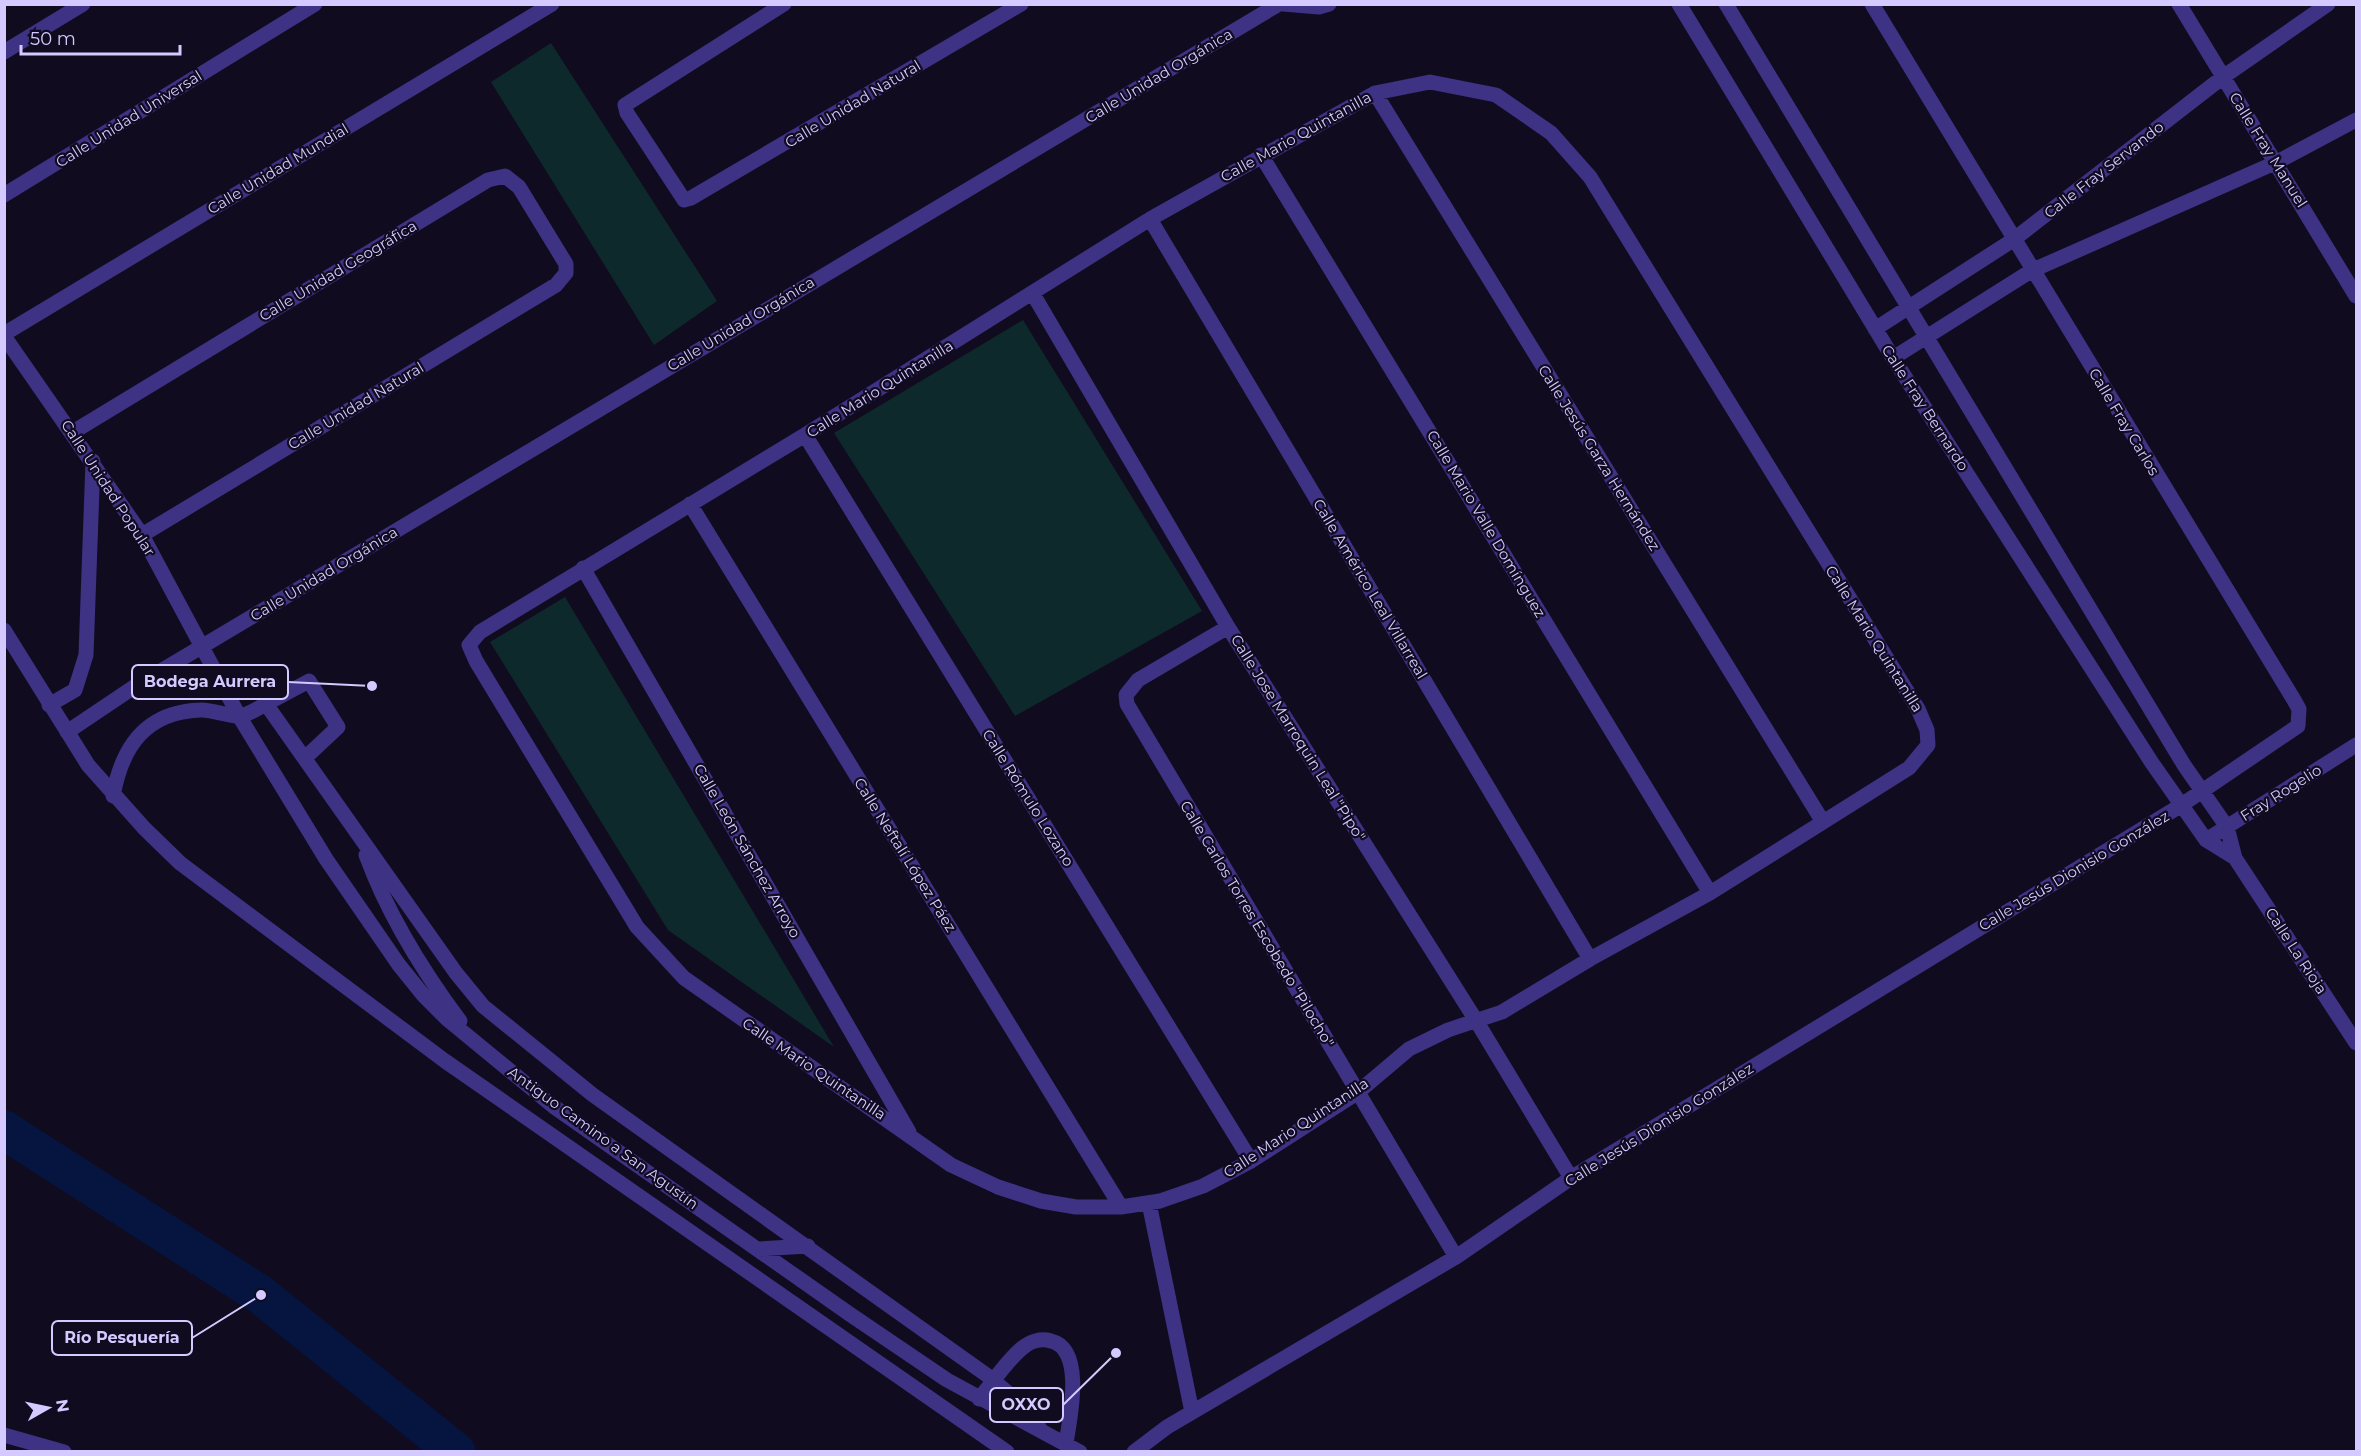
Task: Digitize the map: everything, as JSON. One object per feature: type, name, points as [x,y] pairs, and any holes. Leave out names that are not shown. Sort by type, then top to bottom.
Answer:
[{"type":"street","points":[[4,52],[83,4]]},
{"type":"street","name":"Calle Unidad Universal","points":[[4,195],[315,4]]},
{"type":"street","name":"Calle Unidad Mundial","points":[[4,335],[552,4]]},
{"type":"street","name":"Calle Unidad Natural","points":[[784,4],[626,105],[627,112],[684,200],[692,198],[1021,4]]},
{"type":"street","name":"Calle Unidad Orgánica","points":[[67,732],[203,646],[1281,4],[1318,7],[1329,4]]},
{"type":"street","name":"Calle Fray Bernardo","points":[[1679,4],[1893,358],[2184,803]]},
{"type":"street","points":[[1726,4],[1924,337],[2201,791]]},
{"type":"street","name":"Calle Fray Carlos","points":[[1872,4],[2031,271],[2299,709],[2298,726],[2292,733],[2184,803]]},
{"type":"street","name":"Calle Fray Manuel","points":[[2179,4],[2277,162],[2356,296]]},
{"type":"street","name":"Calle Fray Servando","points":[[1875,329],[2013,240],[2223,77],[2328,4]]},
{"type":"street","name":"Calle Mario Quintanilla","points":[[1430,82],[1496,95],[1551,133],[1590,177],[1918,709],[1927,730],[1929,745],[1909,768],[1710,893],[1590,959],[1502,1012],[1448,1030],[1409,1049],[1357,1093],[1251,1161],[1203,1186],[1149,1203],[1121,1206],[1076,1207],[1041,1201],[998,1186],[951,1165],[693,985],[637,927],[476,661],[470,645],[475,637],[583,568],[805,435],[1150,219],[1262,154],[1375,93],[1430,82]]},
{"type":"street","name":"Calle Jesús Garza Hernández","points":[[1375,93],[1823,822]]},
{"type":"street","points":[[1893,358],[2031,271],[2277,162],[2356,120]]},
{"type":"street","name":"Calle Mario Valle Domínguez","points":[[1262,154],[1710,893]]},
{"type":"street","name":"Calle Unidad Geográfica","points":[[73,432],[497,177],[505,176],[519,187],[566,264],[566,273]]},
{"type":"street","name":"Calle Américo Leal Villarreal","points":[[1150,219],[1590,959]]},
{"type":"street","name":"Calle Unidad Natural","points":[[142,535],[556,285],[566,273]]},
{"type":"street","name":"Calle Jose Marroquin Leal \"Pipo\"","points":[[1033,294],[1228,627],[1477,1022],[1571,1178]]},
{"type":"street","name":"Calle Unidad Popular","points":[[4,335],[142,535],[203,646]]},
{"type":"street","name":"Calle Rómulo Lozano","points":[[805,435],[1251,1161]]},
{"type":"street","points":[[49,705],[75,690],[86,656],[93,461]]},
{"type":"street","name":"Calle Neftalí López Páez","points":[[690,504],[1121,1206]]},
{"type":"street","name":"Calle León Sánchez Arroyo","points":[[583,568],[911,1135]]},
{"type":"street","name":"Calle Carlos Torres Escobedo \"Pilocho\"","points":[[1228,627],[1138,680],[1126,695],[1127,704],[1456,1257]]},
{"type":"street","name":"Antiguo Camino a San Agustín","points":[[4,630],[88,765],[180,863],[445,1061],[1007,1452]]},
{"type":"street","name":"Antiguo Camino a San Agustín","points":[[203,646],[239,716],[326,859],[399,965],[447,1019],[553,1106],[947,1380],[1080,1452]]},
{"type":"street","points":[[114,795],[117,772],[126,752],[138,736],[157,720],[178,712],[201,710],[239,716],[309,681],[338,727],[306,757]]},
{"type":"street","points":[[266,704],[306,757],[360,838],[456,973],[483,1006],[593,1095],[808,1246],[994,1381],[1032,1413],[1040,1429]]},
{"type":"street","name":"Fray Rogelio","points":[[2206,840],[2356,745]]},
{"type":"street","name":"Calle La Rioja","points":[[2201,791],[2227,827],[2235,858],[2356,1043]]},
{"type":"street","name":"Calle La Rioja","points":[[2184,803],[2206,840],[2235,858]]},
{"type":"street","name":"Calle Jesús Dionisio González","points":[[1134,1452],[1152,1436],[1456,1257],[1571,1178],[2184,803]]},
{"type":"street","points":[[360,838],[376,881],[398,926],[423,967],[476,1043]]},
{"type":"street","points":[[1149,1203],[1192,1412]]},
{"type":"street","points":[[759,1249],[808,1246]]},
{"type":"street","points":[[979,1399],[1022,1348],[1042,1339],[1058,1343],[1070,1358],[1073,1397],[1066,1443]]},
{"type":"street","points":[[4,1435],[64,1452]]},
{"type":"green space","points":[[551,43],[717,301],[654,345],[491,82]]},
{"type":"green space","points":[[1023,320],[1202,611],[1015,716],[834,433]]},
{"type":"green space","points":[[565,597],[834,1047],[668,930],[490,642]]},
{"type":"waterway","points":[[4,1130],[261,1295],[456,1452]]},
{"type":"place","name":"Bodega Aurrera","points":[[372,686]]},
{"type":"place","name":"Río Pesquería","points":[[261,1295]]},
{"type":"place","name":"OXXO","points":[[1116,1353]]}]
